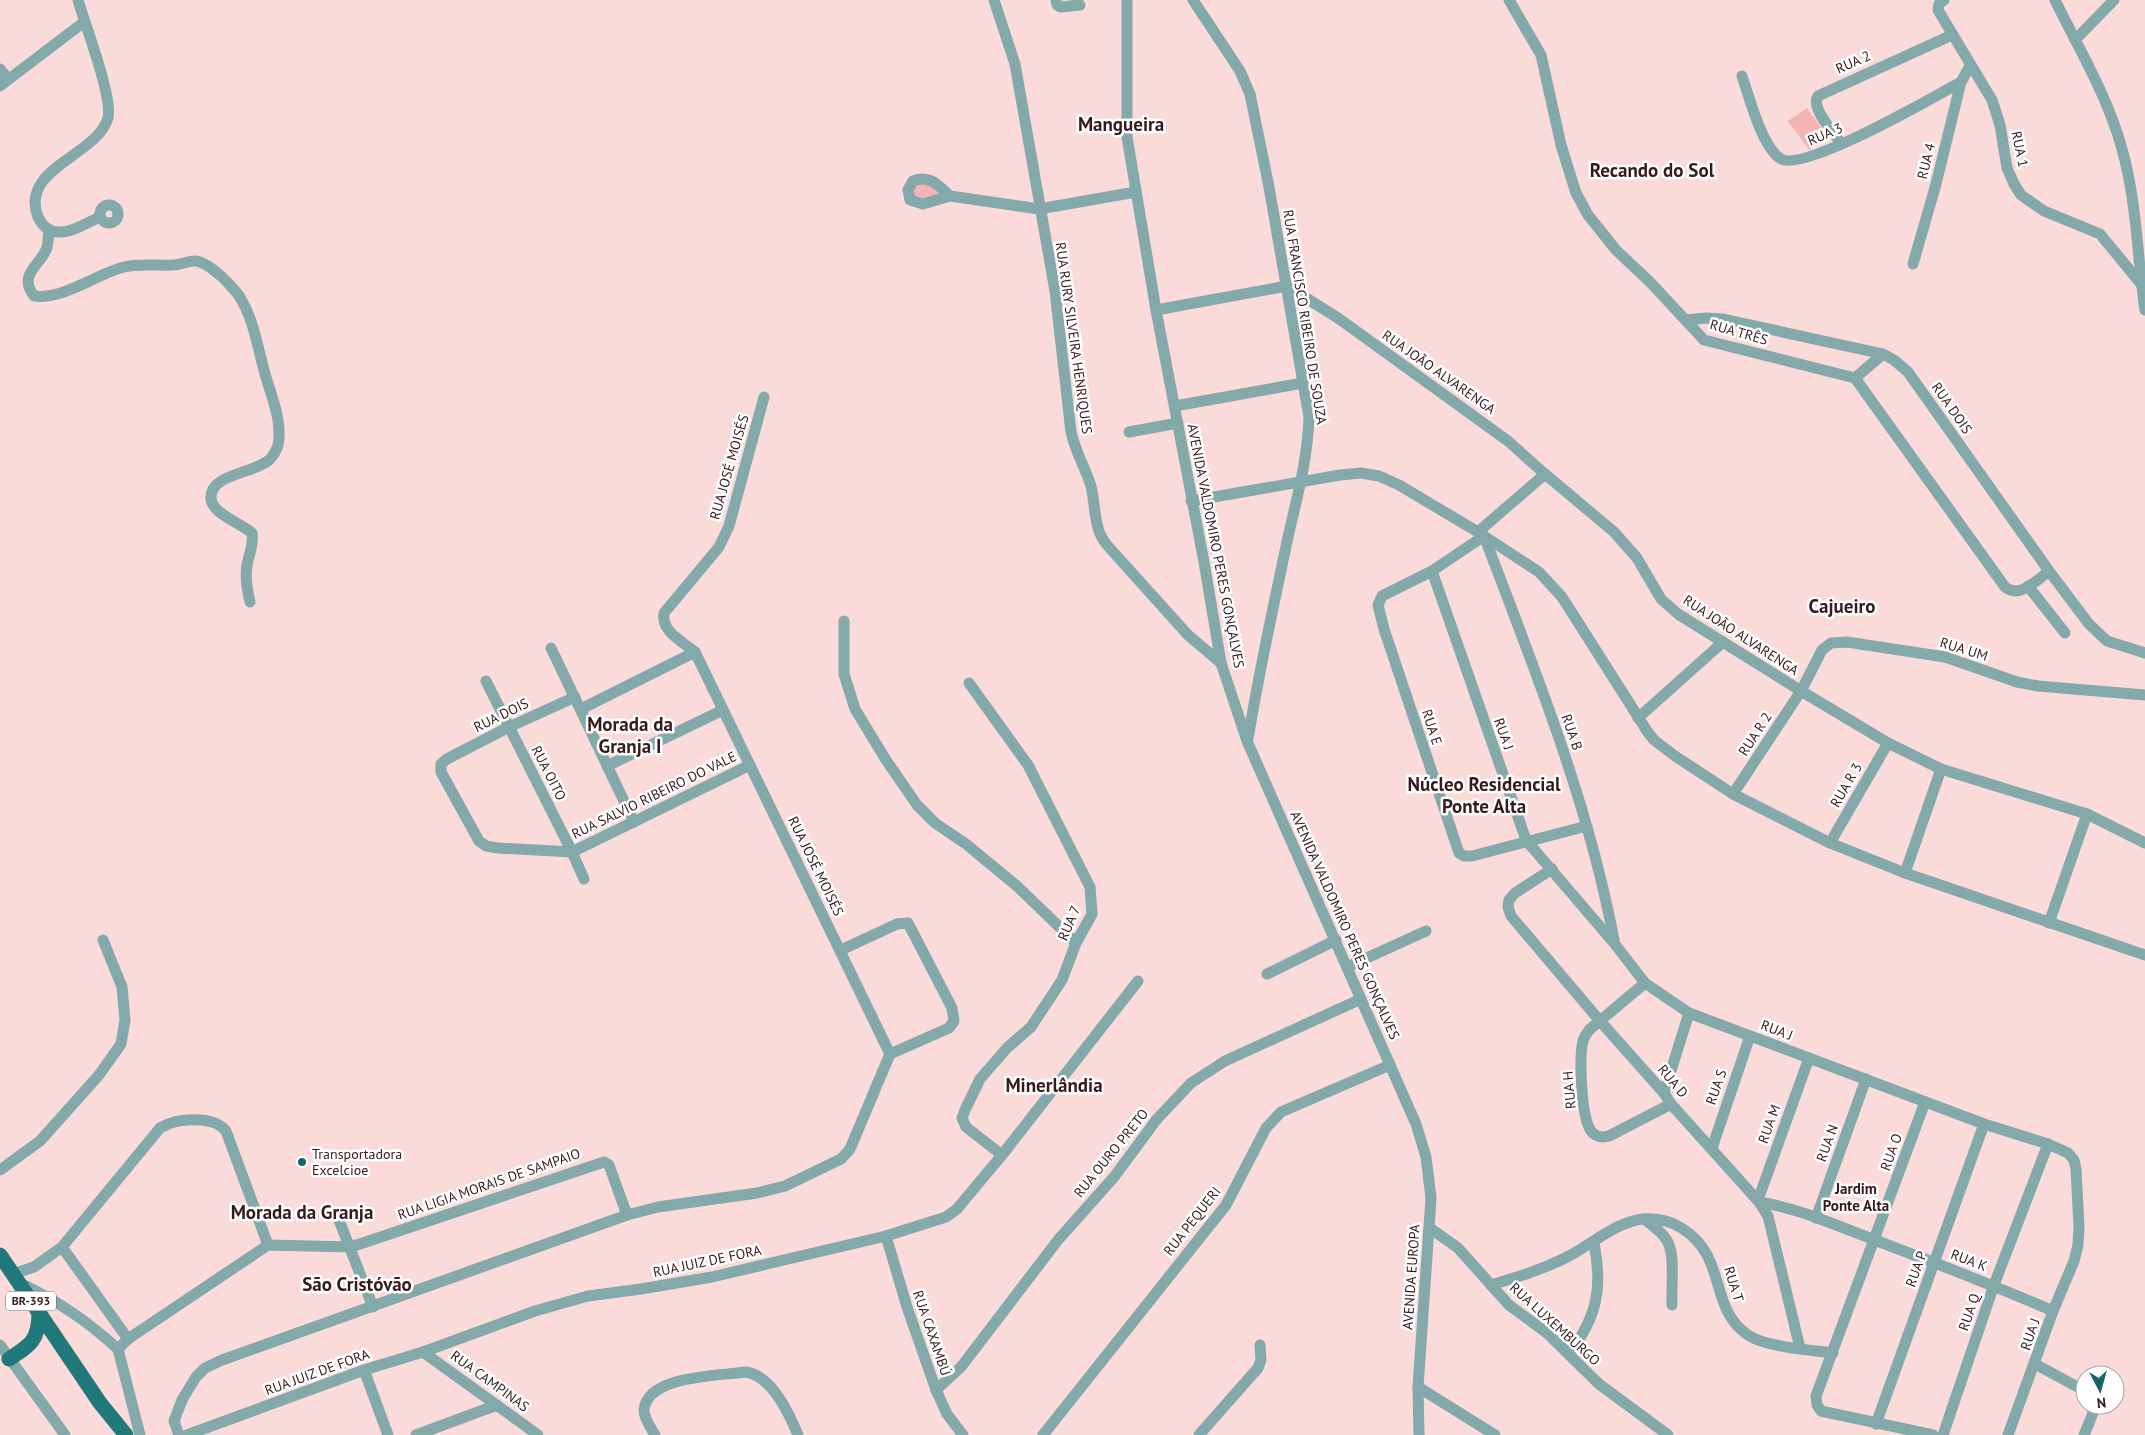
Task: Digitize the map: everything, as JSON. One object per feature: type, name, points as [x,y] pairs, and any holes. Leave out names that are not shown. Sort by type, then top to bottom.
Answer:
[{"type":"main road","name":"BR-393","points":[[0,1255],[100,1403],[126,1435]]},
{"type":"main road","points":[[5,1362],[31,1345],[38,1328],[39,1312]]},
{"type":"main road","points":[[31,1345],[62,1347]]},
{"type":"main road","name":"BR-393","points":[[100,1403],[115,1435]]},
{"type":"street","points":[[78,0],[106,92],[109,104],[108,116],[100,133],[43,180],[35,198],[36,211],[41,223],[50,230],[61,233],[100,217]]},
{"type":"street","name":"RUA RURY SILVEIRA HENRIQUES","points":[[994,0],[1015,64],[1054,291],[1071,432],[1076,451],[1091,487],[1100,534],[1107,545],[1175,621],[1221,663]]},
{"type":"street","points":[[1056,0],[1057,5],[1060,7],[1080,5]]},
{"type":"street","name":"AVENIDA VALDOMIRO PERES GONÇALVES","points":[[1127,0],[1127,137],[1156,310],[1204,562],[1221,663],[1247,741],[1416,1124]]},
{"type":"street","name":"RUA FRANCISCO RIBEIRO DE SOUZA","points":[[1193,0],[1240,71],[1250,94],[1287,286],[1309,417],[1309,436],[1247,741]]},
{"type":"street","name":"RUA TRÊS","points":[[1509,0],[1541,55],[1570,178],[1582,206],[1616,250],[1707,341],[1855,378]]},
{"type":"street","name":"RUA 1","points":[[1944,0],[1939,4],[1938,10],[1992,100],[2000,125],[2008,168],[2014,184],[2021,195],[2044,211],[2100,234],[2142,285]]},
{"type":"street","points":[[2055,0],[2107,106],[2122,146],[2134,200],[2145,310]]},
{"type":"street","points":[[2075,40],[2114,0]]},
{"type":"street","points":[[0,69],[4,82],[84,22]]},
{"type":"street","name":"RUA 2","points":[[1841,143],[1816,108],[1815,100],[1818,96],[1952,34]]},
{"type":"street","name":"RUA 4","points":[[1913,264],[1936,184],[1961,82],[1970,66]]},
{"type":"street","name":"RUA 3","points":[[1742,76],[1763,134],[1778,157],[1787,161],[1796,161],[1874,129],[1961,82]]},
{"type":"street","points":[[950,196],[1039,209],[1136,192]]},
{"type":"street","points":[[50,230],[47,248],[30,274],[29,285],[34,296],[46,296],[63,292],[125,267],[173,265],[196,260],[214,270],[227,281],[241,298],[250,320],[276,412],[279,444],[272,457],[266,462],[231,476],[218,484],[213,489],[210,498],[212,505],[217,511],[239,523],[252,533],[252,548],[247,563],[246,578],[250,602]]},
{"type":"street","points":[[1156,310],[1287,286]]},
{"type":"street","name":"RUA JOÃO ALVARENGA","points":[[1287,286],[1338,318],[1508,440],[1614,532],[1637,558],[1655,590],[1669,607],[1801,691],[1888,743],[1941,769],[2087,814],[2145,844]]},
{"type":"street","name":"RUA DOIS","points":[[1686,320],[1723,319],[1883,354],[1894,360],[1908,372],[2049,571],[2089,624],[2101,637],[2145,653]]},
{"type":"street","points":[[1883,354],[1855,378],[2005,588],[2016,592],[2049,571]]},
{"type":"street","points":[[1175,406],[1303,383]]},
{"type":"street","name":"RUA JOSÉ MOISÉS","points":[[764,397],[729,526],[719,547],[664,613],[663,623],[665,628],[696,652],[890,1054]]},
{"type":"street","points":[[1129,432],[1178,423]]},
{"type":"street","points":[[1191,501],[1300,481],[1361,473],[1379,476],[1399,485],[1481,534],[1539,572],[1562,596],[1647,731],[1660,744],[1734,794],[1830,843],[1905,873],[2145,955]]},
{"type":"street","name":"RUA E","points":[[1545,474],[1481,534],[1432,570],[1382,596],[1378,605],[1384,629],[1456,849],[1464,856],[1472,856],[1526,840],[1587,826]]},
{"type":"street","name":"RUA B","points":[[1481,534],[1531,661],[1587,826],[1605,891],[1614,943]]},
{"type":"street","name":"RUA J","points":[[1432,570],[1526,840],[1614,943],[1645,983],[1689,1013],[1984,1124],[2048,1144],[2068,1153],[2074,1160],[2079,1227],[2078,1245],[2074,1261],[2053,1311],[2008,1435]]},
{"type":"street","points":[[2028,586],[2065,633]]},
{"type":"street","points":[[844,621],[844,674],[855,709],[886,760],[917,804],[935,823],[966,844],[1018,887],[1076,943]]},
{"type":"street","name":"RUA UM","points":[[1801,691],[1826,646],[1841,641],[1944,657],[2018,682],[2038,686],[2145,694]]},
{"type":"street","points":[[1638,718],[1723,642]]},
{"type":"street","points":[[551,648],[582,709],[634,822]]},
{"type":"street","points":[[582,709],[696,652]]},
{"type":"street","name":"RUA OITO","points":[[486,681],[584,879]]},
{"type":"street","name":"RUA 7","points":[[969,683],[1028,765],[1048,801],[1090,887],[1092,914],[1076,943],[1062,980],[1048,1002],[1030,1027],[1007,1048],[980,1079],[964,1110],[962,1118],[966,1127],[1002,1155]]},
{"type":"street","name":"RUA R 2","points":[[1734,794],[1801,691]]},
{"type":"street","name":"RUA DOIS","points":[[441,764],[447,759],[509,727],[575,697]]},
{"type":"street","points":[[1237,710],[1253,707]]},
{"type":"street","points":[[608,766],[723,710]]},
{"type":"street","name":"RUA R 3","points":[[1830,843],[1888,743]]},
{"type":"street","name":"RUA SALVIO RIBEIRO DO VALE","points":[[441,764],[441,772],[479,841],[483,844],[498,848],[572,852],[750,765]]},
{"type":"street","points":[[1905,873],[1941,769]]},
{"type":"street","points":[[2049,923],[2087,814]]},
{"type":"street","name":"RUA D","points":[[1552,869],[1516,893],[1509,900],[1508,907],[1516,922],[1664,1093],[1671,1104],[1758,1201],[1768,1216],[1800,1348]]},
{"type":"street","points":[[179,1435],[174,1422],[182,1400],[196,1377],[205,1368],[222,1360],[627,1216],[658,1207],[757,1194],[785,1186],[841,1159],[853,1142],[890,1054],[949,1028],[954,1021],[952,1008],[908,922],[897,924],[841,950]]},
{"type":"street","points":[[1348,967],[1426,931]]},
{"type":"street","points":[[0,1170],[40,1141],[99,1075],[121,1044],[125,1020],[122,987],[103,940]]},
{"type":"street","points":[[1267,974],[1336,940]]},
{"type":"street","name":"RUA JUIZ DE FORA","points":[[187,1435],[364,1370],[423,1352],[535,1311],[588,1296],[641,1289],[712,1276],[886,1236],[946,1217],[952,1214],[1002,1155],[1138,981]]},
{"type":"street","name":"RUA H","points":[[1645,983],[1589,1030],[1584,1040],[1582,1052],[1583,1097],[1591,1130],[1599,1137],[1609,1136],[1671,1104]]},
{"type":"street","name":"RUA OURO PRETO","points":[[936,1390],[962,1367],[1058,1240],[1114,1177],[1157,1119],[1191,1083],[1225,1060],[1361,999]]},
{"type":"street","points":[[1664,1093],[1689,1013]]},
{"type":"street","name":"RUA S","points":[[1712,1148],[1750,1036]]},
{"type":"street","name":"RUA M","points":[[1758,1201],[1809,1058]]},
{"type":"street","name":"RUA PEQUERI","points":[[1043,1435],[1166,1278],[1226,1205],[1266,1128],[1273,1119],[1290,1108],[1390,1065]]},
{"type":"street","name":"RUA N","points":[[1816,1218],[1866,1079]]},
{"type":"street","name":"RUA O","points":[[1875,1240],[1925,1102]]},
{"type":"street","points":[[118,1349],[128,1339],[268,1245],[226,1131],[217,1124],[188,1119],[172,1122],[160,1128],[62,1247],[16,1278],[89,1323],[118,1349],[140,1435]]},
{"type":"street","name":"AVENIDA EUROPA","points":[[1416,1124],[1429,1174],[1430,1228],[1418,1387],[1419,1435]]},
{"type":"street","name":"RUA P","points":[[1876,1424],[1984,1124]]},
{"type":"street","name":"RUA Q","points":[[1943,1435],[1994,1286],[2048,1144]]},
{"type":"street","name":"RUA LIGIA MORAIS DE SAMPAIO","points":[[268,1245],[351,1247],[604,1162],[609,1165],[627,1216]]},
{"type":"street","name":"RUA K","points":[[1758,1201],[1816,1218],[1934,1262],[2053,1311]]},
{"type":"street","points":[[337,1215],[373,1307]]},
{"type":"street","points":[[1644,1219],[1664,1236],[1669,1244],[1672,1305]]},
{"type":"street","name":"RUA T","points":[[1491,1285],[1553,1264],[1594,1243],[1622,1225],[1644,1219],[1660,1219],[1674,1223],[1694,1236],[1712,1262],[1727,1312],[1736,1325],[1748,1336],[1765,1343],[1833,1353]]},
{"type":"street","name":"RUA LUXEMBURGO","points":[[1430,1228],[1458,1248],[1509,1305],[1538,1326],[1599,1384],[1668,1435]]},
{"type":"street","name":"RUA CAXAMBÚ","points":[[886,1236],[907,1307],[936,1390],[947,1414],[963,1435]]},
{"type":"street","points":[[1875,1240],[1816,1396],[1817,1405],[1821,1411],[1934,1435]]},
{"type":"street","points":[[1569,1354],[1588,1327],[1594,1308],[1598,1284],[1594,1243]]},
{"type":"street","points":[[62,1247],[128,1339]]},
{"type":"street","points":[[1199,1435],[1258,1368],[1261,1360],[1260,1344]]},
{"type":"street","points":[[0,1346],[5,1362],[65,1435]]},
{"type":"street","name":"RUA CAMPINAS","points":[[423,1352],[538,1435]]},
{"type":"street","points":[[2035,1364],[2075,1386]]},
{"type":"street","points":[[364,1370],[388,1435]]},
{"type":"street","points":[[655,1435],[646,1420],[644,1411],[648,1398],[653,1391],[673,1383],[746,1372],[764,1379],[781,1402],[798,1435]]},
{"type":"street","points":[[1418,1387],[1495,1435]]},
{"type":"street","points":[[416,1435],[497,1405]]},
{"type":"street","points":[[2084,1435],[2093,1415]]},
{"type":"shaded area","points":[[1807,108],[1828,137],[1809,150],[1788,121]]},
{"type":"shaded area","points":[[924,181],[945,195],[930,199],[914,197],[913,188]]},
{"type":"place","name":"Transportadora Excelcioe","points":[[302,1162]]},
{"type":"district","name":"Mangueira","points":[[1121,124]]},
{"type":"district","name":"Recando do Sol","points":[[1652,170]]},
{"type":"district","name":"Cajueiro","points":[[1842,606]]},
{"type":"district","name":"Morada da Granja I","points":[[630,735]]},
{"type":"district","name":"Núcleo Residencial Ponte Alta","points":[[1484,795]]},
{"type":"district","name":"Minerlândia","points":[[1054,1085]]},
{"type":"district","name":"Jardim Ponte Alta","points":[[1856,1198]]},
{"type":"district","name":"Morada da Granja","points":[[302,1212]]},
{"type":"district","name":"São Cristóvão","points":[[357,1284]]}]
